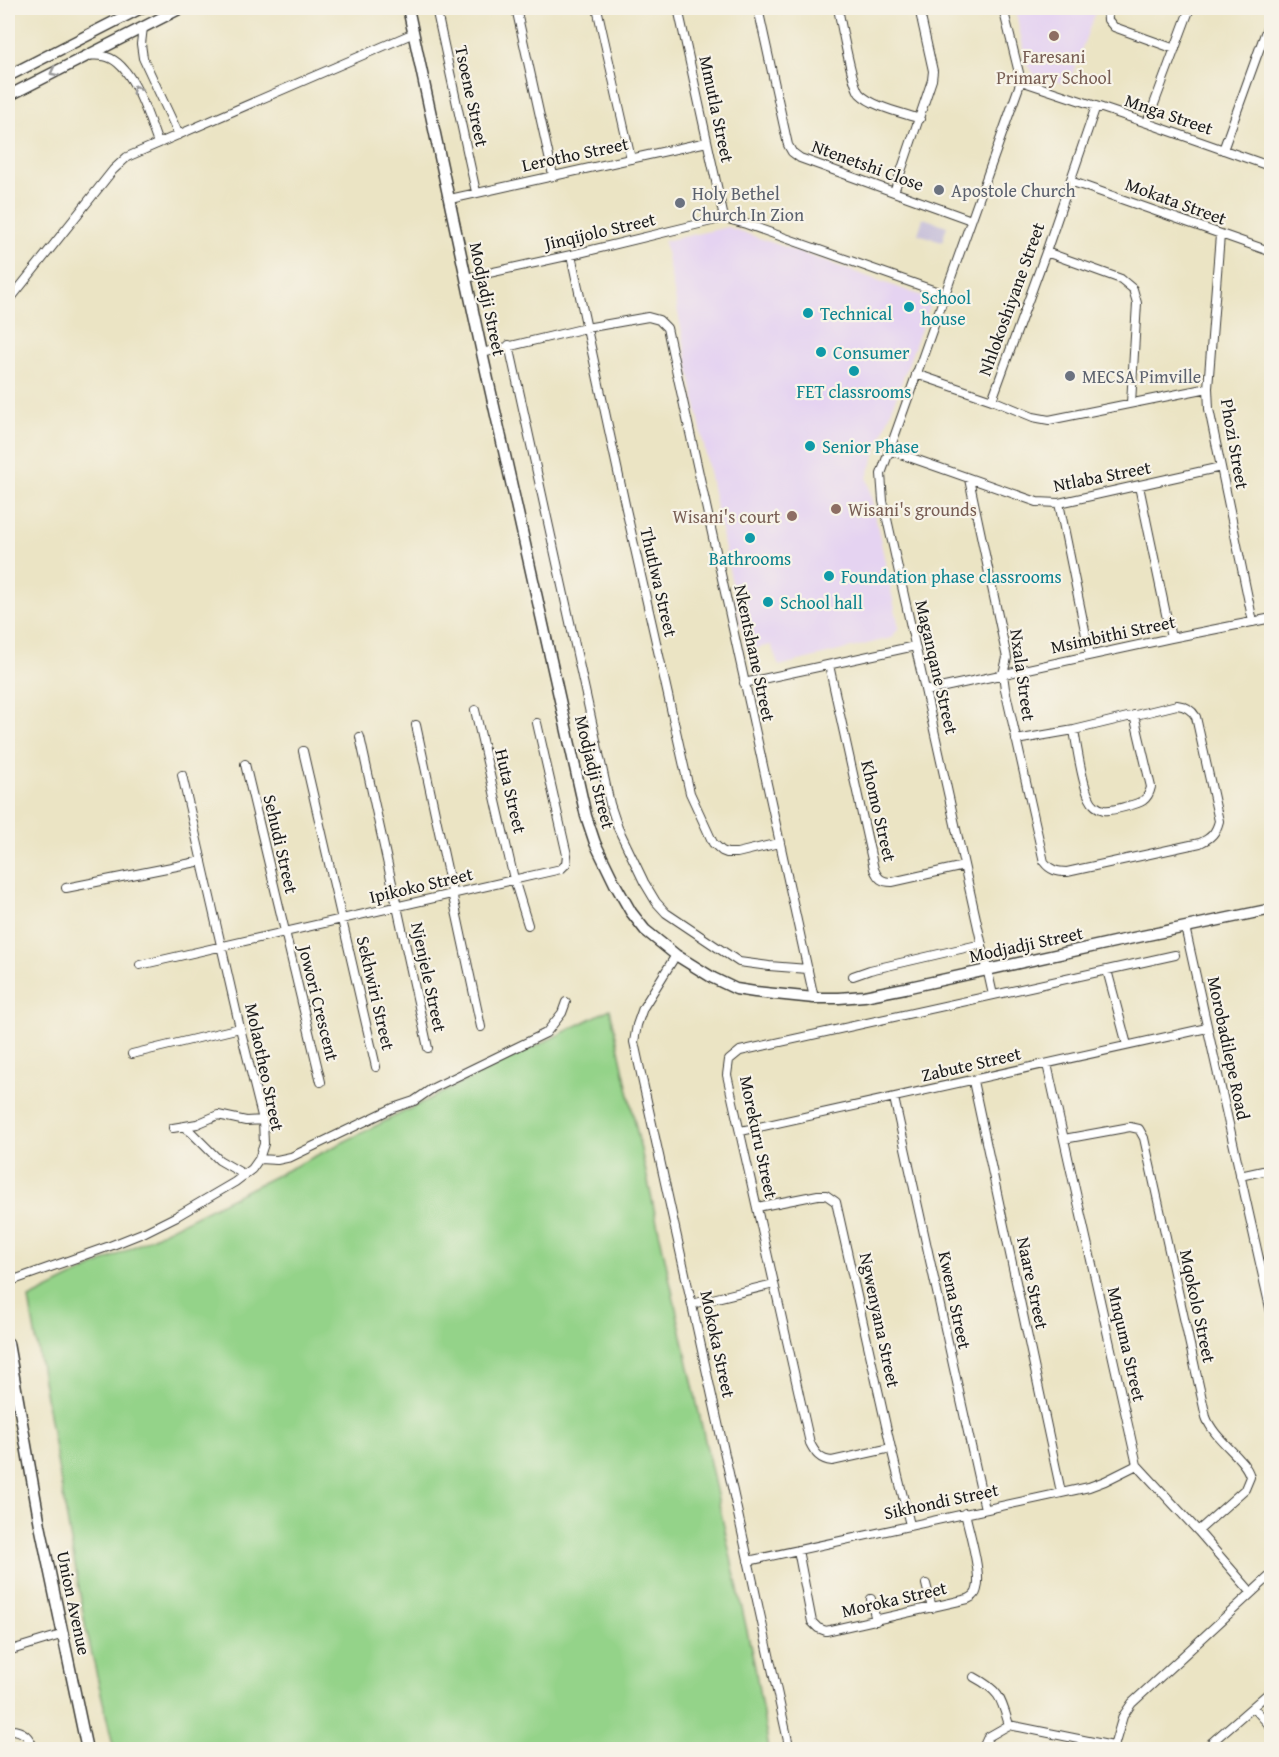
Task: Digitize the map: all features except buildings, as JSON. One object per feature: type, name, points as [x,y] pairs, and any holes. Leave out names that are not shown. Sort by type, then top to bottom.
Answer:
[{"type":"street","points":[[8,76],[129,11],[141,8]]},
{"type":"street","points":[[8,96],[181,8]]},
{"type":"street","name":"Modjadji Street","points":[[408,8],[482,352],[589,828],[631,912],[645,930],[676,955],[713,978],[736,988],[814,998],[840,998],[864,996],[1272,909]]},
{"type":"street","name":"Tsoene Street","points":[[436,8],[476,192]]},
{"type":"street","points":[[516,8],[553,175]]},
{"type":"street","points":[[597,8],[631,159]]},
{"type":"street","name":"Mmutla Street","points":[[678,8],[724,218]]},
{"type":"street","name":"Ntenetshi Close","points":[[758,8],[790,149],[800,158],[971,220]]},
{"type":"street","points":[[838,8],[857,90],[877,104],[920,119]]},
{"type":"street","points":[[894,192],[933,76],[919,8]]},
{"type":"street","points":[[1003,8],[1021,81]]},
{"type":"street","points":[[1107,8],[1106,17],[1112,26],[1175,49]]},
{"type":"street","points":[[1147,123],[1190,8]]},
{"type":"street","points":[[1223,150],[1272,14]]},
{"type":"street","points":[[143,27],[141,44],[143,58],[179,135]]},
{"type":"street","points":[[8,302],[117,165],[127,157],[414,33]]},
{"type":"street","points":[[87,55],[106,56],[124,68],[145,107],[158,143]]},
{"type":"street","name":"Mnga Street","points":[[1021,81],[1272,167]]},
{"type":"street","name":"Maganqane Street","points":[[993,995],[883,501],[881,474],[1021,81]]},
{"type":"street","name":"Nhlokoshiyane Street","points":[[992,400],[1096,106]]},
{"type":"street","name":"Lerotho Street","points":[[450,199],[707,142]]},
{"type":"street","name":"Mokata Street","points":[[1070,181],[1272,252]]},
{"type":"street","name":"Jinqijolo Street","points":[[466,278],[724,218],[944,294]]},
{"type":"street","name":"Phozi Street","points":[[1220,235],[1208,388],[1209,409],[1253,622]]},
{"type":"street","points":[[1046,252],[1121,279],[1133,289],[1137,303],[1131,403]]},
{"type":"street","name":"Thutlwa Street","points":[[571,255],[690,793],[713,843],[722,850],[737,853],[779,843]]},
{"type":"street","name":"Nkentshane Street","points":[[482,352],[648,316],[659,320],[668,330],[814,998]]},
{"type":"street","points":[[509,345],[610,804],[631,856],[659,906],[671,917],[742,963],[808,969]]},
{"type":"street","points":[[916,374],[992,400],[1033,417],[1049,420],[1208,388]]},
{"type":"street","name":"Ntlaba Street","points":[[889,450],[1037,502],[1059,503],[1221,467]]},
{"type":"street","name":"Nxala Street","points":[[969,479],[1007,658],[1003,674],[1016,740],[1044,862],[1053,871],[1067,872],[1200,843],[1215,833],[1219,821],[1193,712],[1178,705],[1134,715]]},
{"type":"street","points":[[1139,486],[1171,638]]},
{"type":"street","points":[[1059,503],[1090,655]]},
{"type":"street","name":"Msimbithi Street","points":[[926,691],[1272,618]]},
{"type":"street","points":[[744,683],[915,646]]},
{"type":"street","name":"Khomo Street","points":[[829,665],[874,869],[878,877],[884,882],[892,882],[964,866]]},
{"type":"street","name":"Huta Street","points":[[475,710],[514,879]]},
{"type":"street","points":[[1016,740],[1074,730],[1134,715],[1151,787],[1145,800],[1134,805],[1105,810],[1093,804],[1086,789],[1074,730]]},
{"type":"street","name":"Ipikoko Street","points":[[140,965],[556,871],[564,867],[567,860],[537,723]]},
{"type":"street","points":[[416,725],[481,1027]]},
{"type":"street","name":"Njenjele Street","points":[[360,737],[428,1048]]},
{"type":"street","name":"Sekhwiri Street","points":[[303,751],[376,1067]]},
{"type":"street","name":"Sehudi Street","points":[[245,764],[285,932]]},
{"type":"street","name":"Molaotheo Street","points":[[182,775],[263,1120],[264,1137],[259,1159]]},
{"type":"street","points":[[66,888],[202,861]]},
{"type":"street","points":[[514,879],[528,924]]},
{"type":"street","name":"Morobadilepe Road","points":[[1185,927],[1272,1317]]},
{"type":"street","name":"Jowori Crescent","points":[[285,932],[321,1082]]},
{"type":"street","points":[[853,976],[982,944]]},
{"type":"street","name":"Mokoka Street","points":[[676,955],[643,1008],[634,1042],[790,1749]]},
{"type":"street","name":"Morekuru Street","points":[[891,1448],[832,1461],[824,1460],[813,1450],[727,1071],[728,1062],[736,1053],[1174,955]]},
{"type":"street","points":[[1107,970],[1127,1045]]},
{"type":"street","points":[[8,1282],[145,1232],[245,1175],[259,1159],[277,1160],[291,1157],[393,1108],[414,1101],[433,1088],[546,1033],[562,1013],[566,1002]]},
{"type":"street","points":[[132,1054],[240,1028]]},
{"type":"street","name":"Zabute Street","points":[[741,1131],[1208,1028]]},
{"type":"street","name":"Mnquma Street","points":[[1047,1064],[1137,1465]]},
{"type":"street","name":"Naare Street","points":[[973,1081],[1061,1492]]},
{"type":"street","name":"Kwena Street","points":[[894,1098],[985,1509]]},
{"type":"street","points":[[173,1128],[197,1124],[218,1115],[246,1121],[263,1120]]},
{"type":"street","points":[[184,1127],[219,1160],[245,1175]]},
{"type":"street","name":"Mqokolo Street","points":[[1064,1139],[1130,1127],[1139,1129],[1144,1137],[1206,1417],[1216,1436],[1245,1467],[1250,1477],[1245,1489],[1198,1531]]},
{"type":"street","points":[[1240,1176],[1272,1169]]},
{"type":"street","name":"Ngwenyana Street","points":[[757,1207],[818,1195],[826,1195],[836,1202],[910,1525]]},
{"type":"street","points":[[692,1304],[774,1284]]},
{"type":"street","name":"Union Avenue","points":[[8,1343],[28,1462]]},
{"type":"street","name":"Union Avenue","points":[[8,1382],[28,1462],[87,1749]]},
{"type":"street","points":[[1137,1465],[1251,1592]]},
{"type":"street","name":"Sikhondi Street","points":[[748,1561],[1089,1487],[1137,1465]]},
{"type":"street","name":"Moroka Street","points":[[798,1550],[812,1622],[818,1628],[826,1631],[876,1621],[968,1599],[977,1592],[977,1572],[965,1514]]},
{"type":"street","points":[[982,1749],[988,1737],[1010,1725],[1113,1748],[1123,1716],[1132,1703],[1272,1574]]},
{"type":"street","points":[[926,1584],[932,1608]]},
{"type":"street","points":[[871,1599],[876,1621]]},
{"type":"street","points":[[8,1651],[64,1634]]},
{"type":"street","points":[[974,1677],[990,1685],[999,1695],[1010,1725]]},
{"type":"street","points":[[1203,1749],[1272,1690]]},
{"type":"street","points":[[1253,1707],[1272,1728]]},
{"type":"street","points":[[8,1730],[17,1730],[27,1735],[34,1749]]},
{"type":"shaded area","name":"Faresani Primary School","points":[[1015,8],[1097,8],[1068,85],[1035,75],[1027,65]]},
{"type":"shaded area","points":[[923,218],[947,226],[942,242],[918,234]]},
{"type":"shaded area","points":[[728,227],[925,297],[929,307],[867,477],[899,628],[891,638],[779,666],[771,645],[746,651],[664,241]]},
{"type":"green space","points":[[610,1009],[755,1667],[769,1749],[114,1749],[86,1629],[29,1299]]},
{"type":"place","name":"Faresani Primary School","points":[[1054,36]]},
{"type":"place","name":"Apostole Church","points":[[939,190]]},
{"type":"place","name":"Holy Bethel Church In Zion","points":[[680,203]]},
{"type":"place","name":"School house","points":[[909,307]]},
{"type":"place","name":"Technical","points":[[808,313]]},
{"type":"place","name":"Consumer","points":[[821,352]]},
{"type":"place","name":"FET classrooms","points":[[854,371]]},
{"type":"place","name":"MECSA Pimville","points":[[1070,376]]},
{"type":"place","name":"Senior Phase","points":[[810,446]]},
{"type":"place","name":"Wisani's grounds","points":[[836,509]]},
{"type":"place","name":"Wisani's court","points":[[792,516]]},
{"type":"place","name":"Bathrooms","points":[[750,538]]},
{"type":"place","name":"Foundation phase classrooms","points":[[829,576]]},
{"type":"place","name":"School hall","points":[[768,602]]}]
